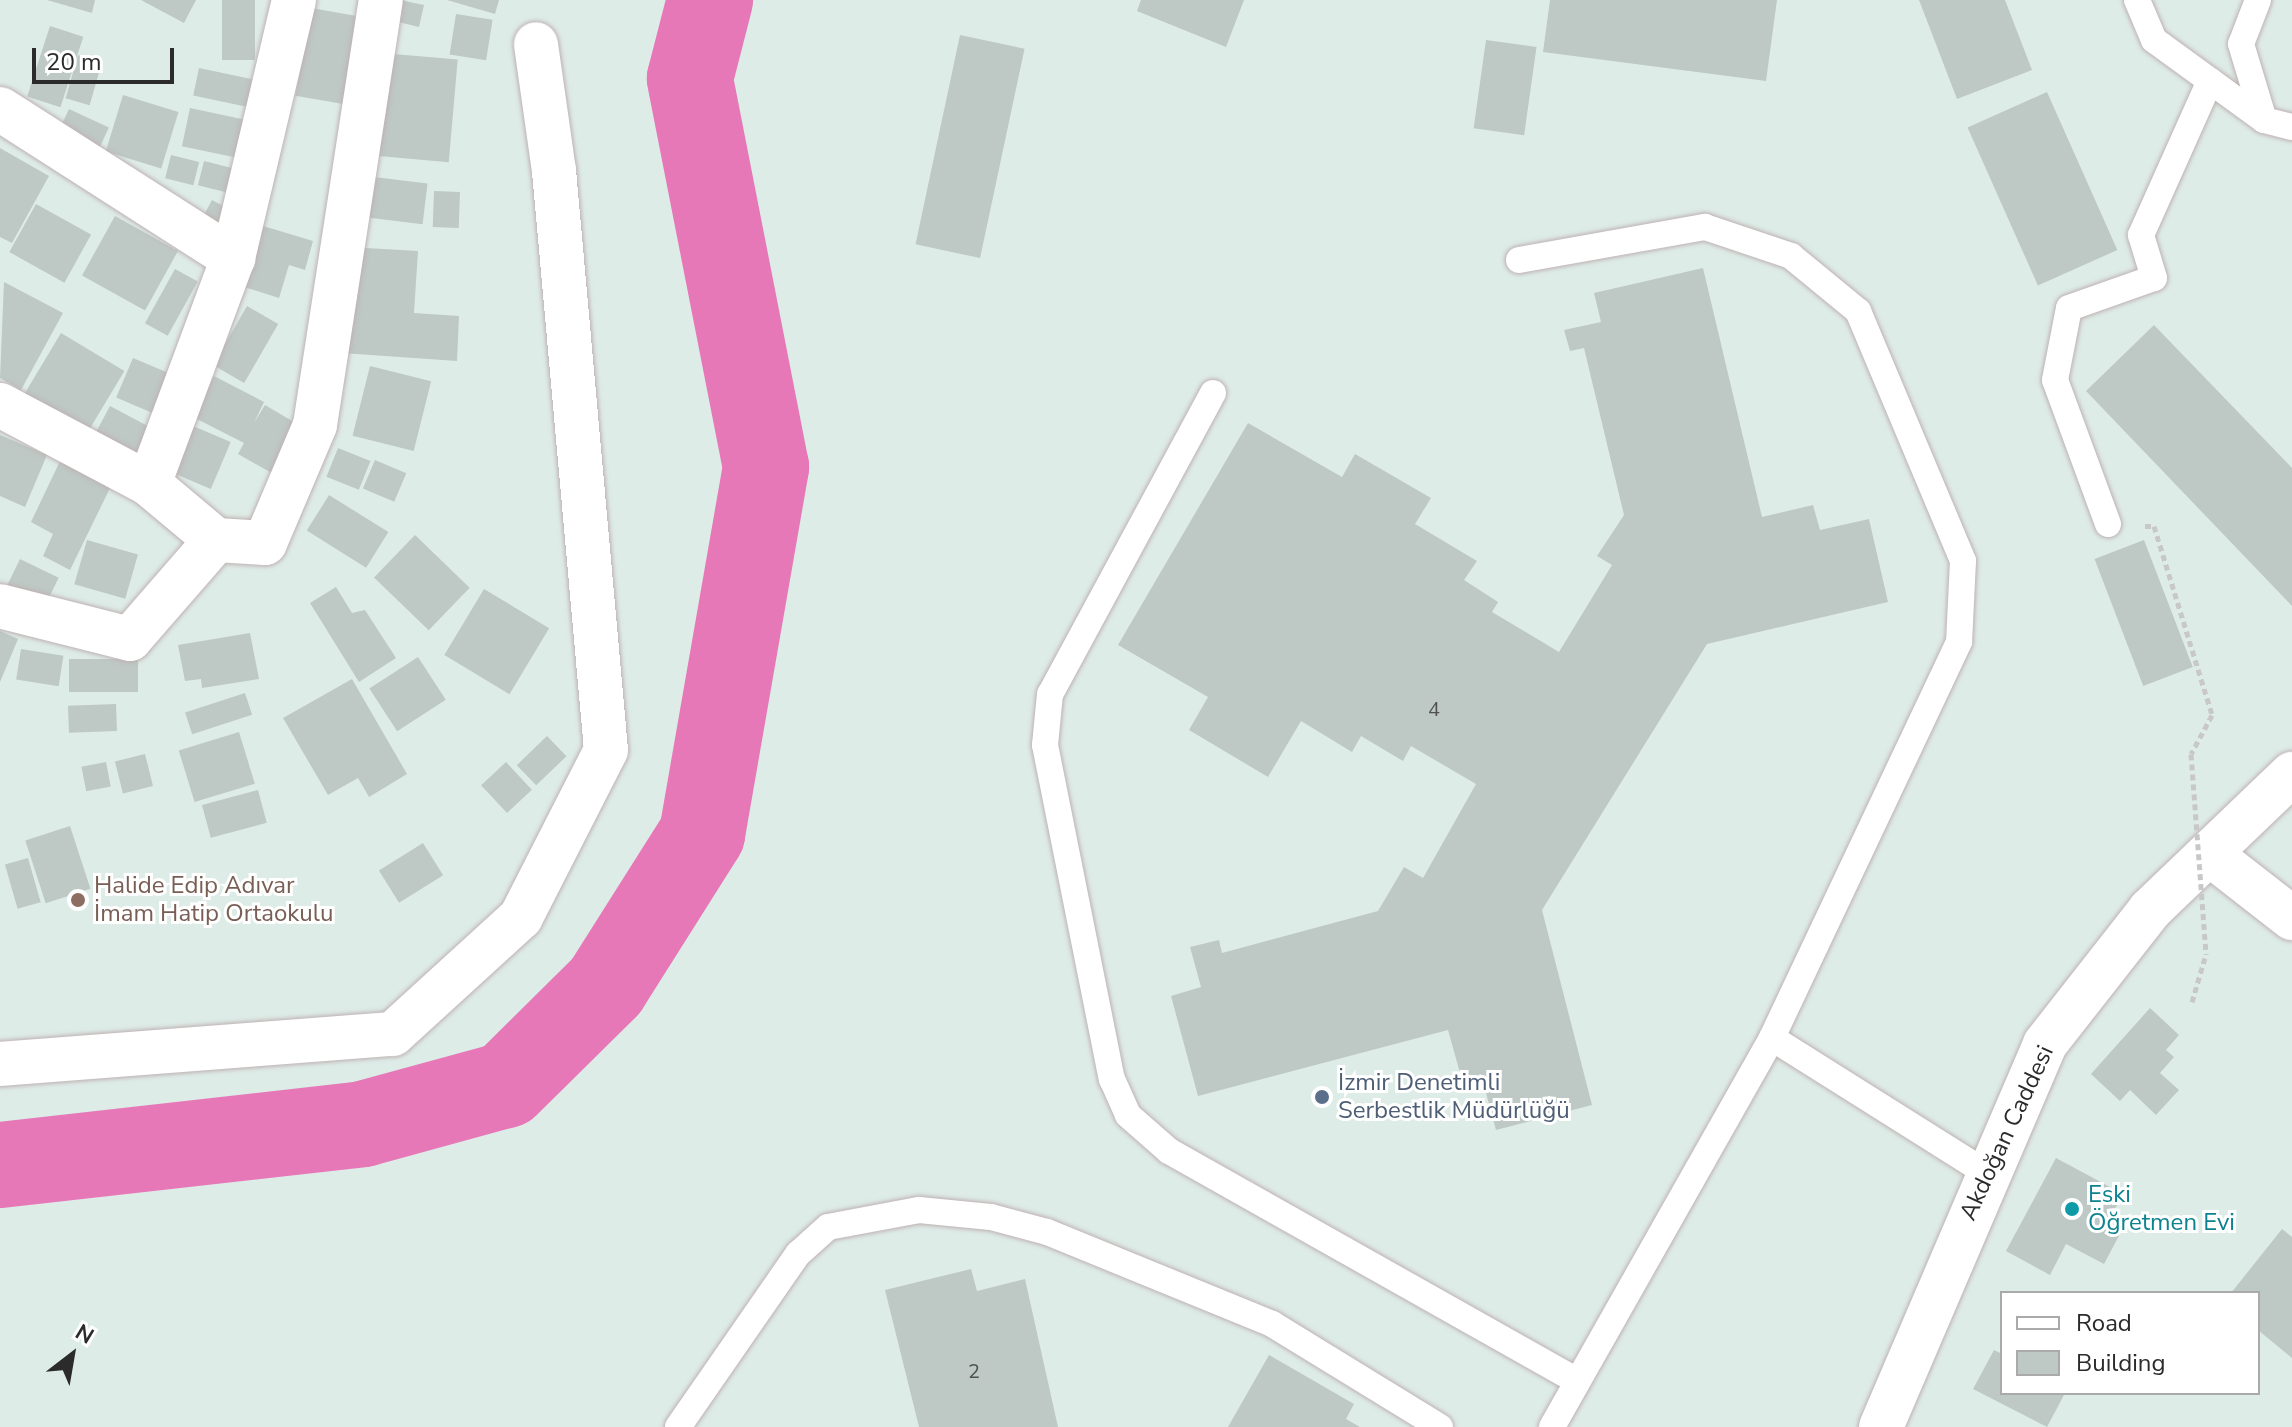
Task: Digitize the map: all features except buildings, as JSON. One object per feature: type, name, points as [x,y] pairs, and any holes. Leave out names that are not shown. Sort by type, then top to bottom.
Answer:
[{"type":"street","points":[[149,484],[233,258],[294,0]]},
{"type":"street","points":[[0,405],[149,484],[216,540],[265,543],[315,425],[381,0]]},
{"type":"street","points":[[0,1064],[393,1034],[521,917],[606,750],[554,171],[536,44]]},
{"type":"street","points":[[0,109],[233,258]]},
{"type":"street","points":[[0,606],[130,639],[216,540]]},
{"type":"street","name":"Akdoğan Caddesi","points":[[1881,1427],[1986,1173],[2045,1044],[2150,910],[2211,855],[2292,774]]},
{"type":"street","points":[[2211,855],[2292,918]]},
{"type":"lane","points":[[2137,0],[2154,40],[2264,120],[2292,127]]},
{"type":"lane","points":[[2258,0],[2241,44],[2264,120]]},
{"type":"lane","points":[[2108,524],[2055,380],[2069,308],[2154,278],[2141,235],[2210,81]]},
{"type":"lane","points":[[1519,260],[1705,227],[1791,256],[1858,311],[1963,561],[1959,642],[1772,1038],[1575,1380],[1552,1427]]},
{"type":"lane","points":[[1213,393],[1050,694],[1045,745],[1112,1079],[1128,1115],[1169,1151],[1575,1380]]},
{"type":"lane","points":[[1772,1038],[1986,1173]]},
{"type":"lane","points":[[678,1427],[798,1254],[828,1227],[919,1210],[991,1217],[1047,1232],[1272,1324],[1440,1427]]},
{"type":"path","points":[[2108,524],[2154,526],[2212,715],[2191,754],[2206,954],[2192,1002]]},
{"type":"waterway","points":[[0,1165],[363,1124],[506,1085],[606,986],[702,834],[766,467],[690,78],[710,0]]},
{"type":"place","name":"Halide Edip Adıvar İmam Hatip Ortaokulu","points":[[78,900]]},
{"type":"place","name":"İzmir Denetimli Serbestlik Müdürlüğü","points":[[1322,1097]]},
{"type":"place","name":"Eski Öğretmen Evi","points":[[2072,1209]]}]
